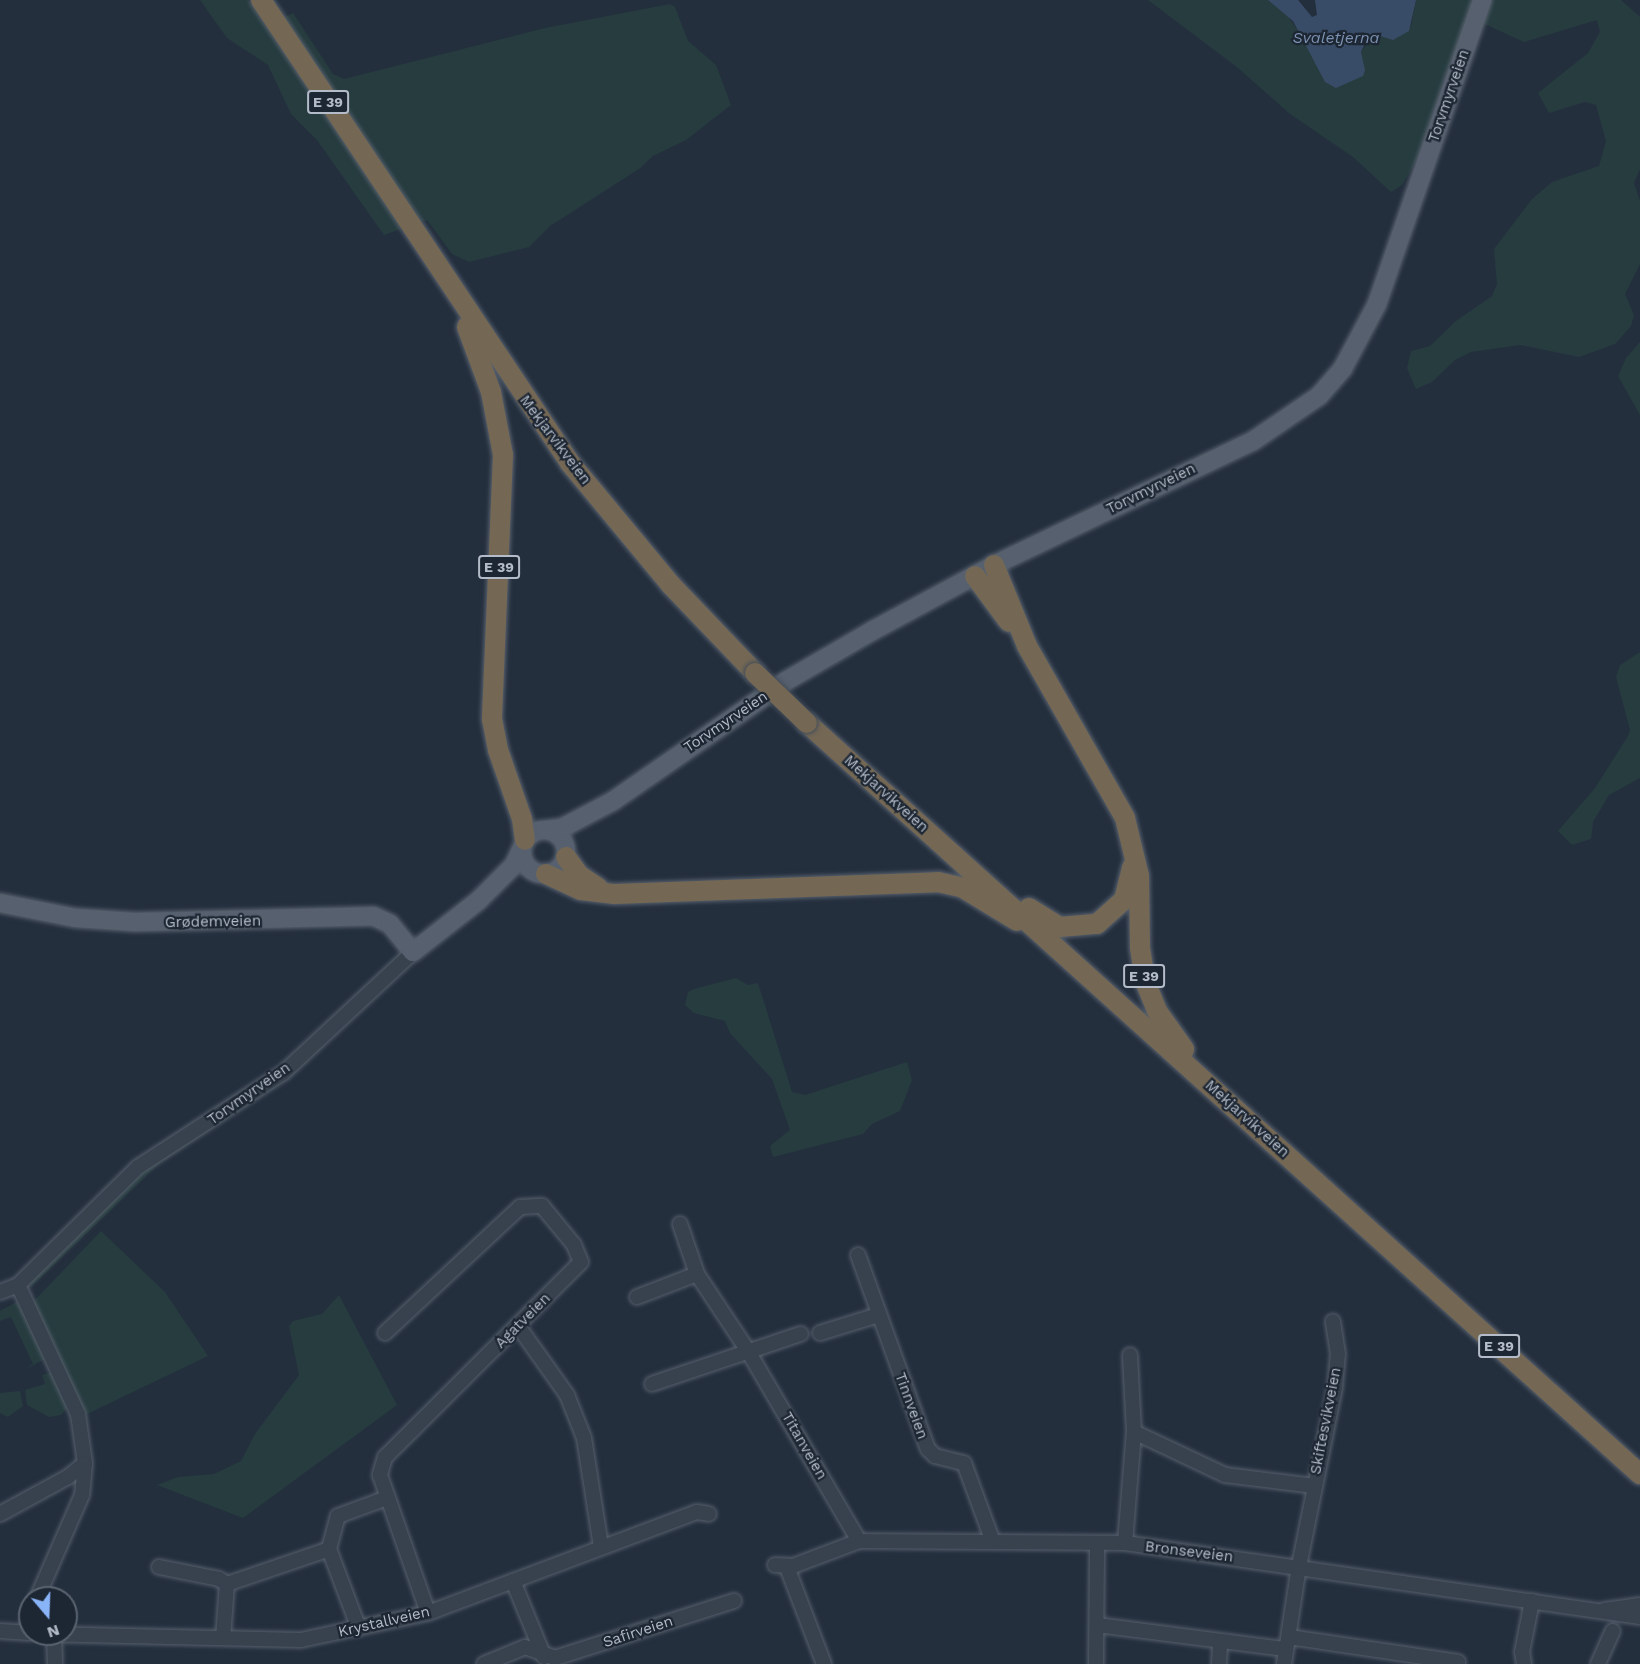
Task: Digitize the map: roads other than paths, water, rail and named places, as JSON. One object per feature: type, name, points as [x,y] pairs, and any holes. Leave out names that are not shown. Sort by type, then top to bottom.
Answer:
[{"type":"highway","name":"Mekjarvikveien","points":[[261,0],[570,464],[671,585],[755,674],[807,723],[1640,1473]]},
{"type":"highway","name":"E 39","points":[[456,296],[491,392],[503,455],[492,719],[498,750],[522,819],[524,844]]},
{"type":"highway","name":"E 39","points":[[994,565],[1027,646]]},
{"type":"highway","name":"E 39","points":[[975,576],[1027,646],[1116,801],[1133,844],[1139,876],[1140,948],[1150,995],[1167,1027],[1215,1089]]},
{"type":"highway","name":"E 39","points":[[1001,896],[1060,927],[1097,924],[1124,900],[1131,874],[1133,844]]},
{"type":"highway","name":"E 39","points":[[566,854],[586,880],[615,894]]},
{"type":"highway","name":"E 39","points":[[541,874],[581,890],[615,894],[922,880],[963,888],[1003,915],[1032,924]]},
{"type":"main road","name":"Torvmyrveien","points":[[545,830],[562,828],[612,801],[786,681],[994,565],[1253,441],[1319,396],[1343,368],[1377,304],[1482,0]]},
{"type":"main road","name":"Torvmyrveien","points":[[566,854],[612,801]]},
{"type":"main road","points":[[545,830],[557,834],[566,854],[559,869],[541,874],[526,866],[524,844],[545,830]]},
{"type":"main road","name":"Torvmyrveien","points":[[414,952],[479,900],[514,865],[524,844]]},
{"type":"main road","name":"Torvmyrveien","points":[[479,900],[541,874]]},
{"type":"main road","name":"Grødemveien","points":[[0,903],[76,918],[135,922],[373,916],[390,924],[414,952]]},
{"type":"street","name":"Torvmyrveien","points":[[0,1292],[18,1285],[138,1167],[283,1073],[414,952]]},
{"type":"street","name":"Agatveien","points":[[385,1333],[519,1207],[542,1206],[574,1245],[581,1262],[385,1457],[380,1475],[428,1613]]},
{"type":"street","name":"Titanveien","points":[[680,1224],[697,1274],[748,1351],[859,1541]]},
{"type":"street","name":"Tinnveien","points":[[858,1255],[928,1449],[935,1456],[964,1463],[992,1539]]},
{"type":"street","points":[[637,1297],[697,1274]]},
{"type":"street","points":[[18,1285],[78,1414],[85,1464],[82,1495],[42,1586]]},
{"type":"street","points":[[820,1334],[878,1315]]},
{"type":"street","name":"Skiftesvikveien","points":[[1284,1664],[1299,1566],[1337,1370],[1333,1321]]},
{"type":"street","points":[[518,1326],[567,1395],[584,1438],[601,1547]]},
{"type":"street","points":[[652,1384],[801,1334]]},
{"type":"street","points":[[1125,1544],[1134,1432],[1130,1355]]},
{"type":"street","name":"Skiftesvikveien","points":[[1134,1432],[1225,1475],[1314,1486]]},
{"type":"street","points":[[0,1514],[68,1478],[85,1464]]},
{"type":"street","points":[[359,1629],[329,1549],[338,1516],[387,1498]]},
{"type":"street","name":"Krystallveien","points":[[78,1636],[301,1640],[359,1629],[428,1613],[697,1512],[709,1514]]},
{"type":"street","name":"Bronseveien","points":[[824,1664],[781,1566],[859,1541],[992,1539],[1125,1544],[1299,1566],[1640,1617]]},
{"type":"street","points":[[1096,1664],[1097,1543]]},
{"type":"street","points":[[227,1584],[329,1549]]},
{"type":"street","points":[[159,1568],[219,1579],[227,1584]]},
{"type":"street","points":[[513,1581],[544,1659]]},
{"type":"street","points":[[223,1638],[227,1584]]},
{"type":"street","name":"Safirveien","points":[[484,1664],[525,1647],[544,1659],[555,1658],[734,1601]]},
{"type":"street","points":[[1524,1664],[1522,1652],[1532,1601]]},
{"type":"street","name":"Bronseveien","points":[[1593,1611],[1640,1605]]},
{"type":"street","points":[[1097,1625],[1130,1626],[1220,1642],[1287,1643],[1458,1662]]},
{"type":"street","points":[[0,1631],[18,1632]]},
{"type":"street","points":[[1598,1664],[1613,1631]]},
{"type":"street","points":[[1219,1664],[1220,1642]]},
{"type":"street","points":[[50,1646],[55,1664]]},
{"type":"water","name":"Svaletjerna","points":[[1268,0],[1298,0],[1312,17],[1317,15],[1315,0],[1416,0],[1409,31],[1393,40],[1377,35],[1366,41],[1361,52],[1365,70],[1363,76],[1336,88],[1325,82],[1293,21]]}]
